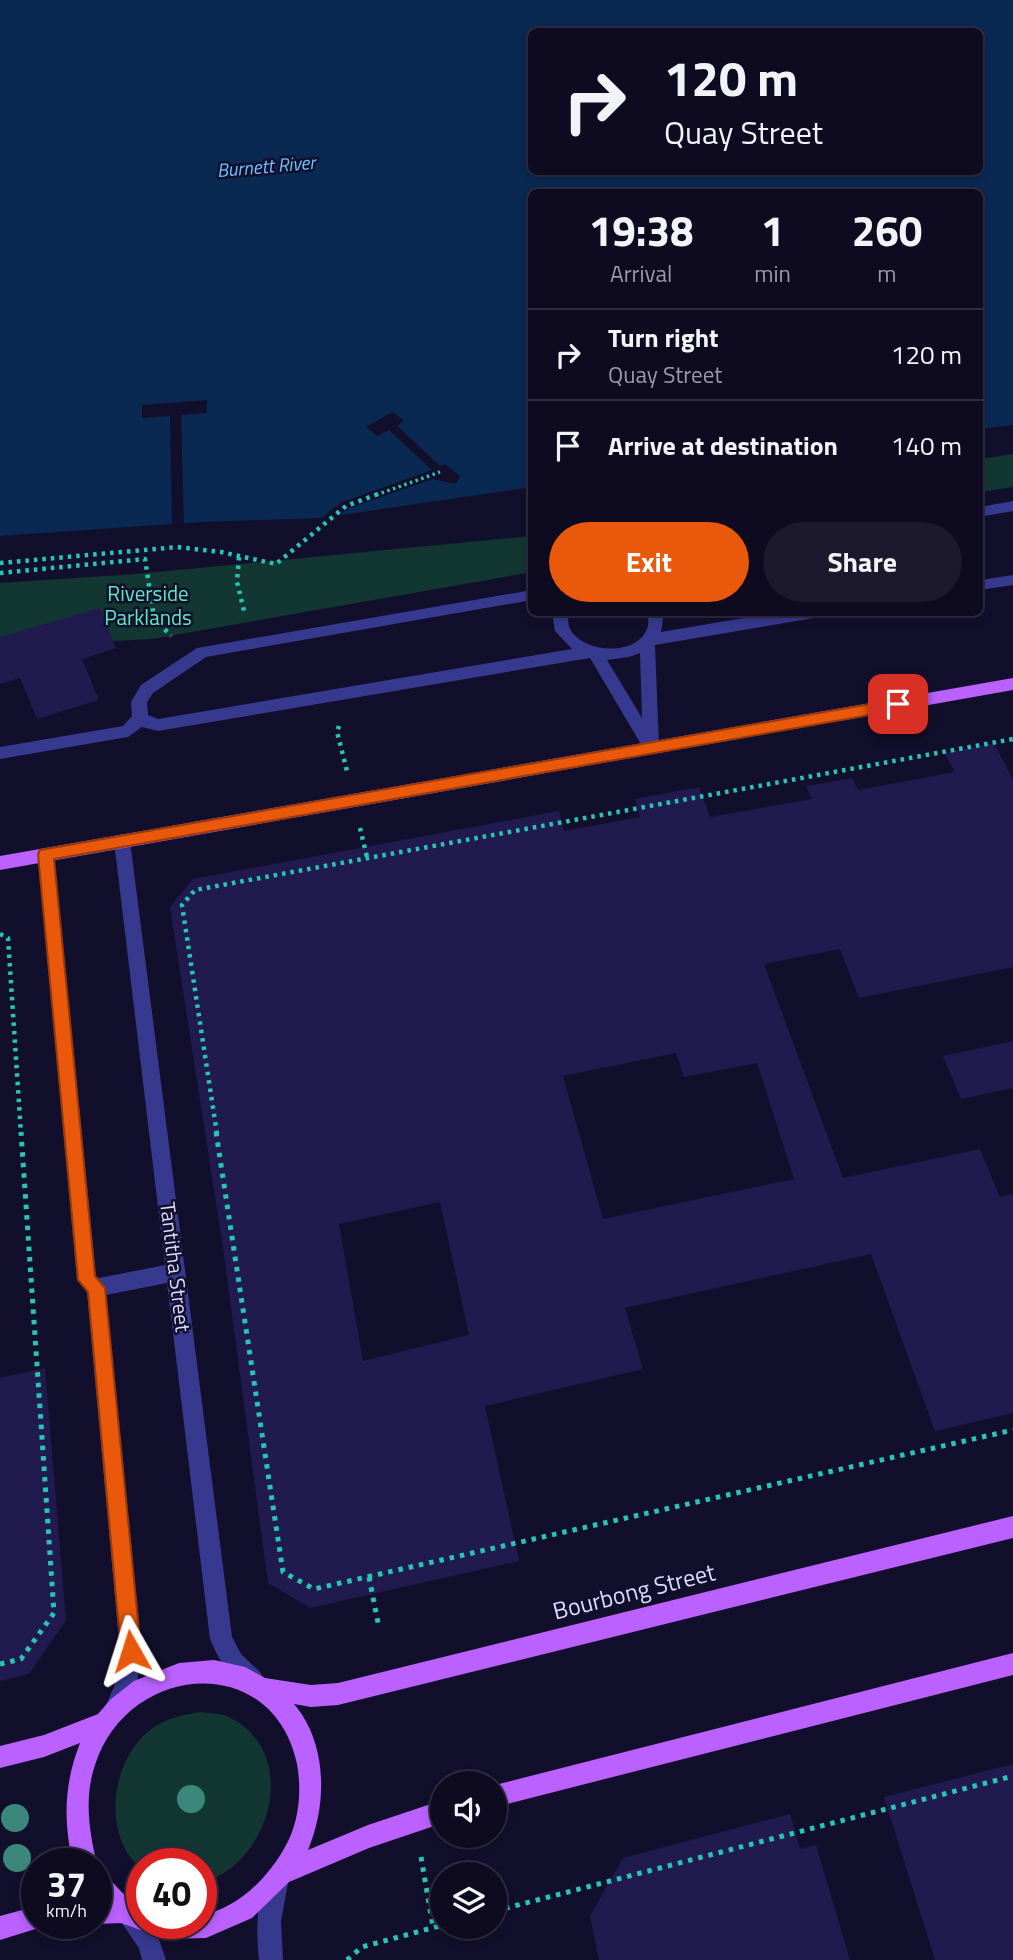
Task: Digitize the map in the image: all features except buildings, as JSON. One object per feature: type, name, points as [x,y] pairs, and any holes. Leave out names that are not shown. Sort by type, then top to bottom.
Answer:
[{"type":"main road","points":[[0,863],[1013,684]]},
{"type":"main road","name":"Bourbong Street","points":[[109,1718],[137,1691],[166,1676],[196,1669],[225,1671],[260,1685],[311,1696],[338,1694],[1013,1527]]},
{"type":"main road","points":[[507,1793],[1013,1664]]},
{"type":"main road","points":[[260,1685],[287,1711],[302,1740],[310,1772],[309,1806],[300,1842],[280,1878]]},
{"type":"main road","points":[[0,1757],[44,1746],[109,1718]]},
{"type":"main road","points":[[81,1848],[75,1809],[79,1779],[89,1749],[109,1718]]},
{"type":"main road","points":[[217,1923],[244,1911],[280,1878],[368,1837],[430,1816]]},
{"type":"main road","points":[[112,1897],[126,1909]]},
{"type":"main road","points":[[0,1928],[21,1922]]},
{"type":"street","points":[[983,511],[1013,506]]},
{"type":"street","points":[[983,585],[1013,580]]},
{"type":"street","points":[[0,753],[128,731],[140,718],[139,702],[147,689],[202,652],[528,596]]},
{"type":"street","points":[[559,616],[560,626],[566,637],[593,652],[651,747]]},
{"type":"street","points":[[140,718],[158,725],[593,652],[622,654],[638,648],[648,640],[656,628],[656,616]]},
{"type":"street","points":[[648,640],[790,616]]},
{"type":"street","points":[[648,640],[651,747]]},
{"type":"street","name":"Tantitha Street","points":[[122,841],[221,1640],[233,1662],[260,1685]]},
{"type":"street","points":[[46,854],[87,1280],[96,1288],[131,1651],[125,1689],[109,1718]]},
{"type":"street","points":[[96,1288],[176,1272]]},
{"type":"street","points":[[271,1960],[267,1933],[268,1908],[280,1878]]},
{"type":"street","points":[[147,1939],[154,1960]]},
{"type":"path","points":[[0,563],[177,547],[276,564],[346,506],[440,472]]},
{"type":"path","points":[[239,557],[237,582],[248,626]]},
{"type":"path","points":[[0,573],[145,559],[154,618],[178,642]]},
{"type":"path","points":[[1013,739],[195,890],[182,905],[283,1572],[314,1589],[1013,1430]]},
{"type":"path","points":[[0,934],[8,938],[54,1613],[21,1659],[0,1664]]},
{"type":"path","points":[[369,1577],[379,1628]]},
{"type":"path","points":[[507,1908],[1013,1776]]},
{"type":"path","points":[[421,1857],[430,1910]]},
{"type":"path","points":[[347,1960],[362,1947],[430,1928]]},
{"type":"green space","points":[[1013,454],[1013,487],[983,492],[983,459]]},
{"type":"green space","name":"Riverside Parklands","points":[[528,536],[528,573],[152,639],[0,647],[0,583],[136,574]]},
{"type":"green space","points":[[199,1712],[226,1716],[250,1732],[264,1753],[270,1778],[269,1804],[261,1830],[246,1853],[226,1872],[217,1876],[217,1848],[126,1850],[119,1834],[116,1800],[123,1767],[141,1738],[154,1727]]},
{"type":"water","name":"Burnett River","points":[[0,0],[1013,0],[1013,425],[983,429],[983,189],[528,189],[528,488],[321,518],[201,522],[0,536]]},
{"type":"pier","points":[[207,400],[207,413],[181,415],[184,527],[172,528],[170,416],[142,418],[142,405]]},
{"type":"pier","points":[[393,412],[404,421],[397,426],[440,466],[445,464],[460,476],[456,484],[433,479],[349,508],[339,516],[321,518],[342,502],[432,470],[389,430],[377,436],[366,427]]},
{"type":"route","points":[[131,1651],[96,1288],[87,1280],[46,854],[898,704]]}]
